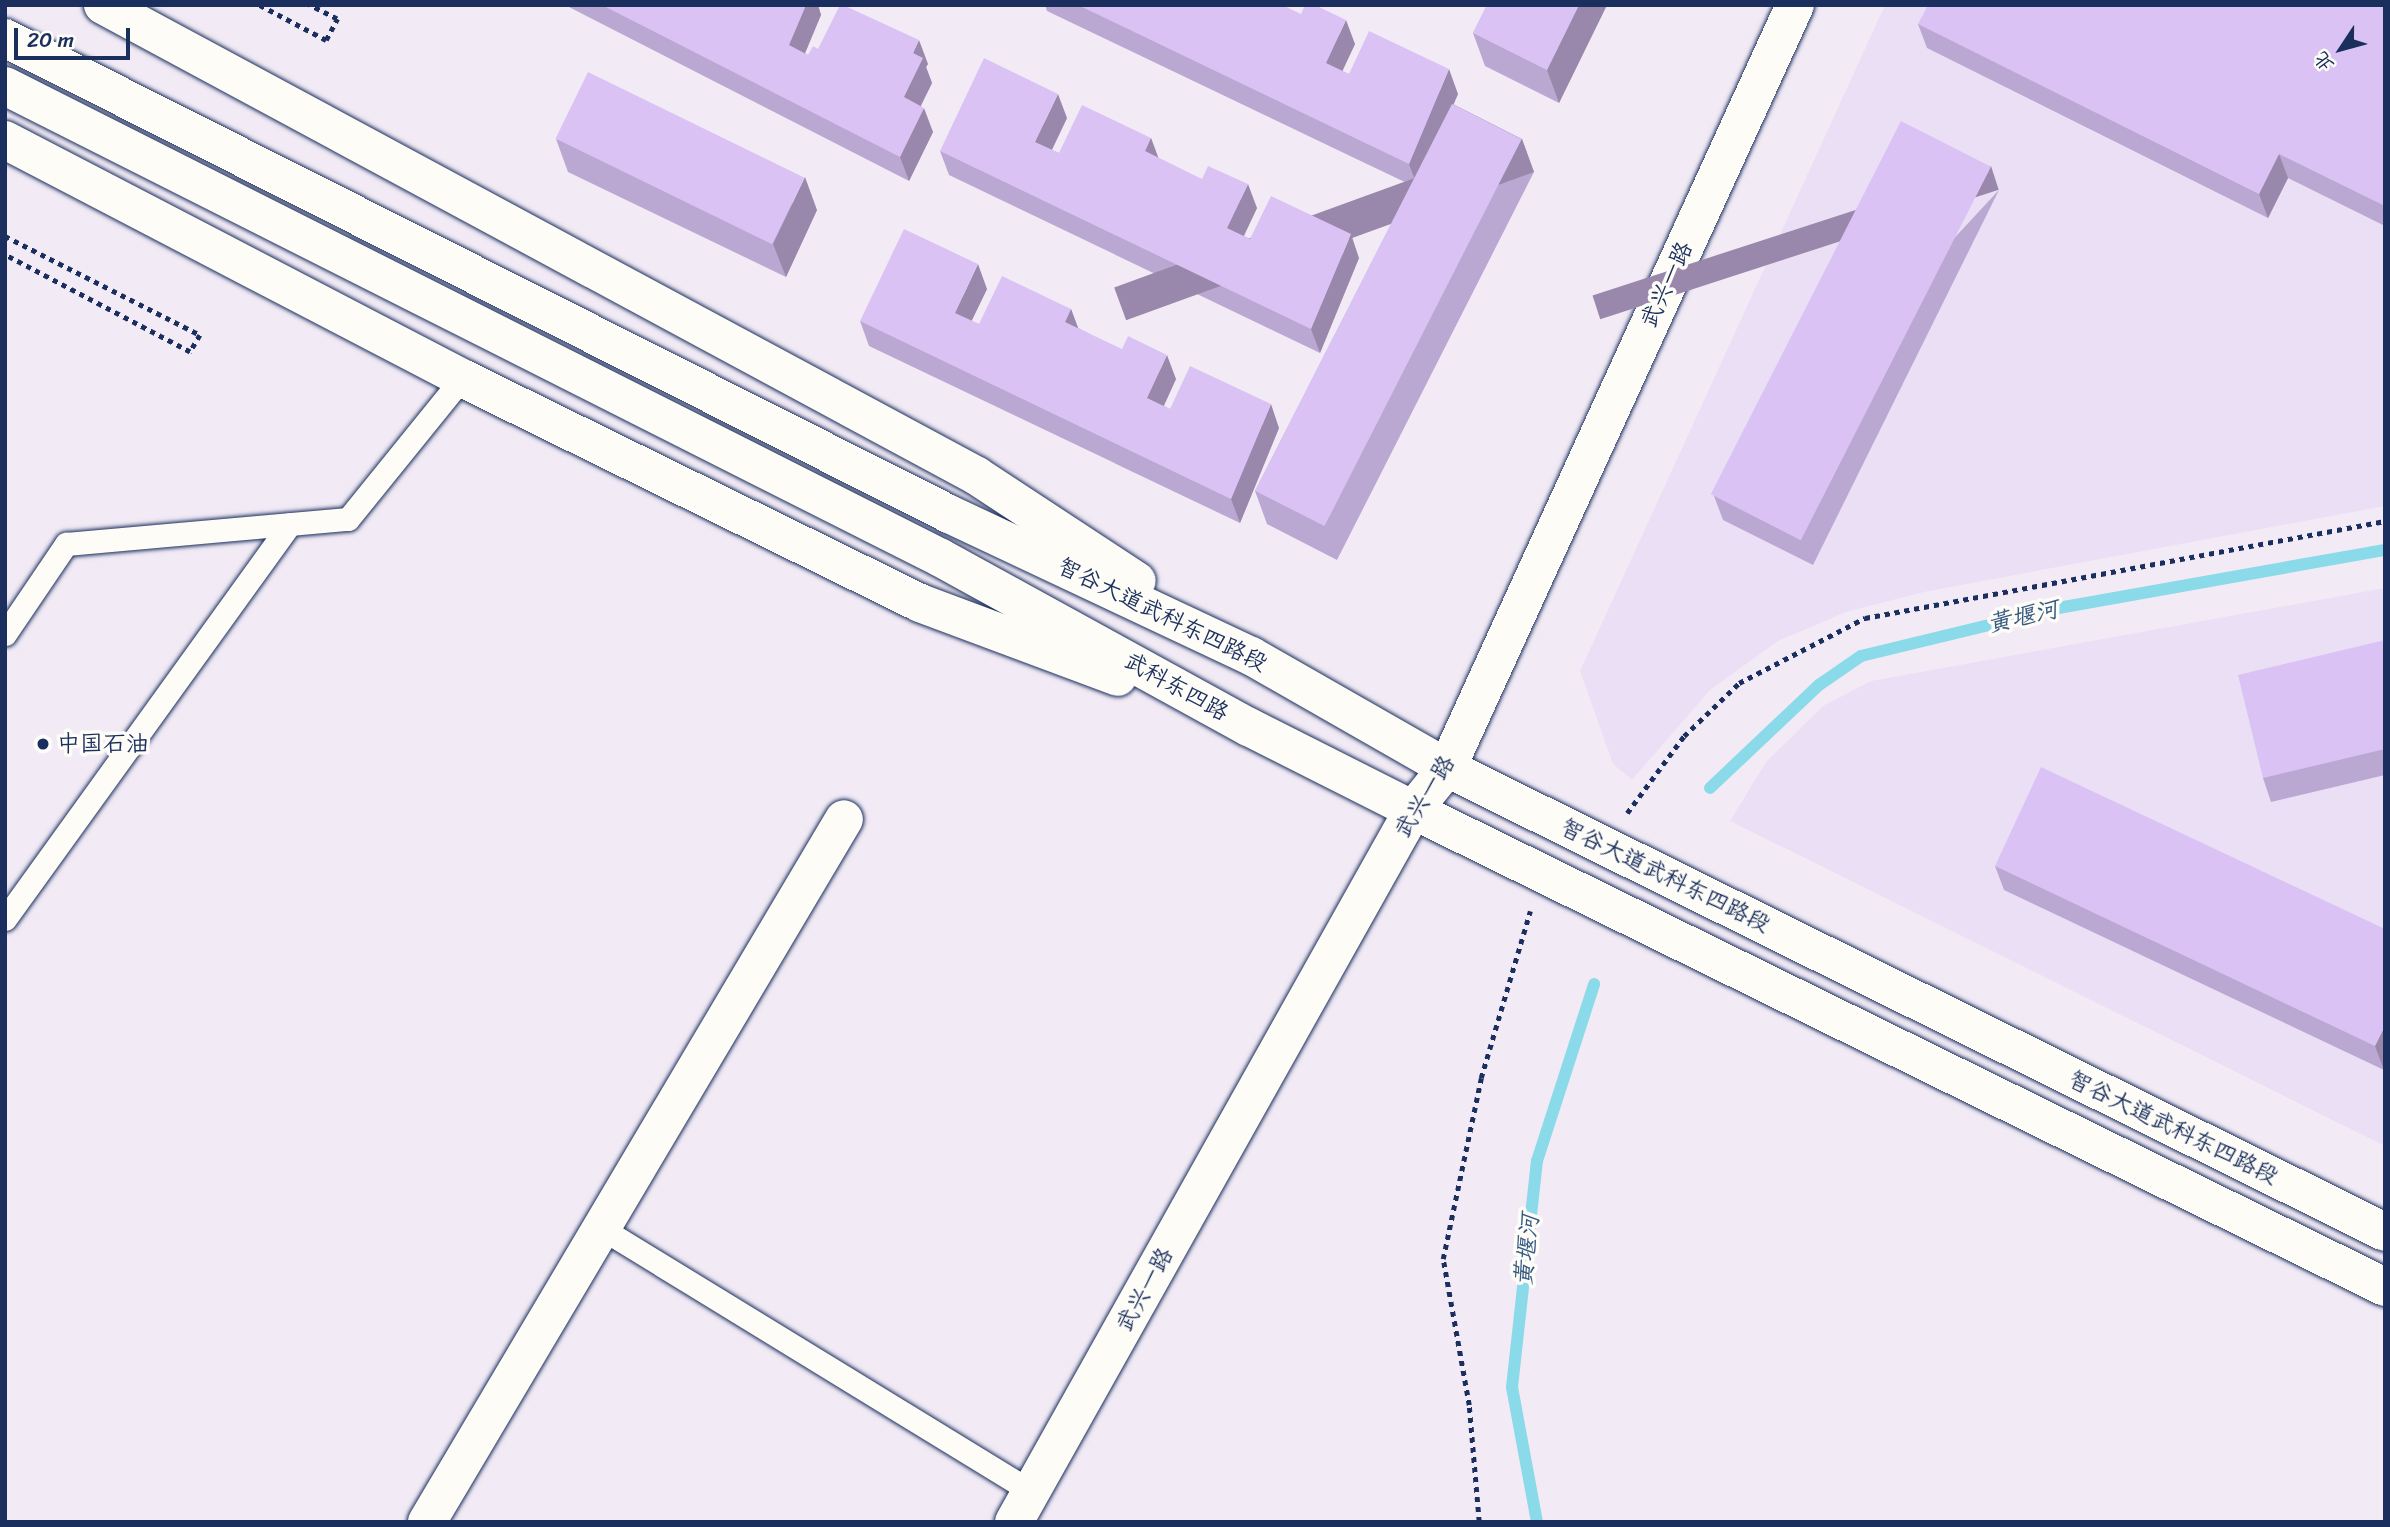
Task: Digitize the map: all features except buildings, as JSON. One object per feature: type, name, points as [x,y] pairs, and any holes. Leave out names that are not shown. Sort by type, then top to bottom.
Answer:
[{"type":"main road","points":[[103,5],[977,475],[1251,656]]},
{"type":"main road","name":"武兴一路","points":[[1023,1507],[1413,810],[1447,768],[1795,5]]},
{"type":"main road","name":"智谷大道武科东四路段","points":[[5,38],[949,514],[1251,656],[1447,768],[2385,1232]]},
{"type":"main road","name":"武科东四路","points":[[5,86],[941,558],[1249,726],[1413,810]]},
{"type":"main road","points":[[5,140],[462,378],[920,603],[1249,726]]},
{"type":"main road","points":[[1413,810],[2385,1287]]},
{"type":"main road","points":[[427,1522],[844,819]]},
{"type":"lane","points":[[5,634],[66,544],[348,519],[462,378]]},
{"type":"lane","points":[[5,919],[290,524]]},
{"type":"lane","points":[[601,1228],[1023,1507]]},
{"type":"path","points":[[260,5],[326,40],[337,19],[309,5]]},
{"type":"path","points":[[5,236],[200,335],[190,352],[5,255]]},
{"type":"path","points":[[1603,845],[1684,736],[1739,684],[1865,618],[2385,521]]},
{"type":"path","points":[[1479,1522],[1469,1405],[1443,1259],[1481,1078],[1541,873]]},
{"type":"shaded area","points":[[1885,5],[2385,5],[2385,506],[1924,592],[1846,612],[1778,641],[1710,690],[1632,780],[1613,764],[1580,671]]},
{"type":"shaded area","points":[[2385,588],[2385,1146],[1730,821],[1766,762],[1823,706],[1871,681]]},
{"type":"waterway","name":"黄堰河","points":[[1710,788],[1819,685],[1861,656],[2064,607],[2385,550]]},
{"type":"waterway","name":"黄堰河","points":[[1537,1522],[1512,1387],[1537,1161],[1594,984]]},
{"type":"place","name":"中国石油","points":[[43,744]]}]
